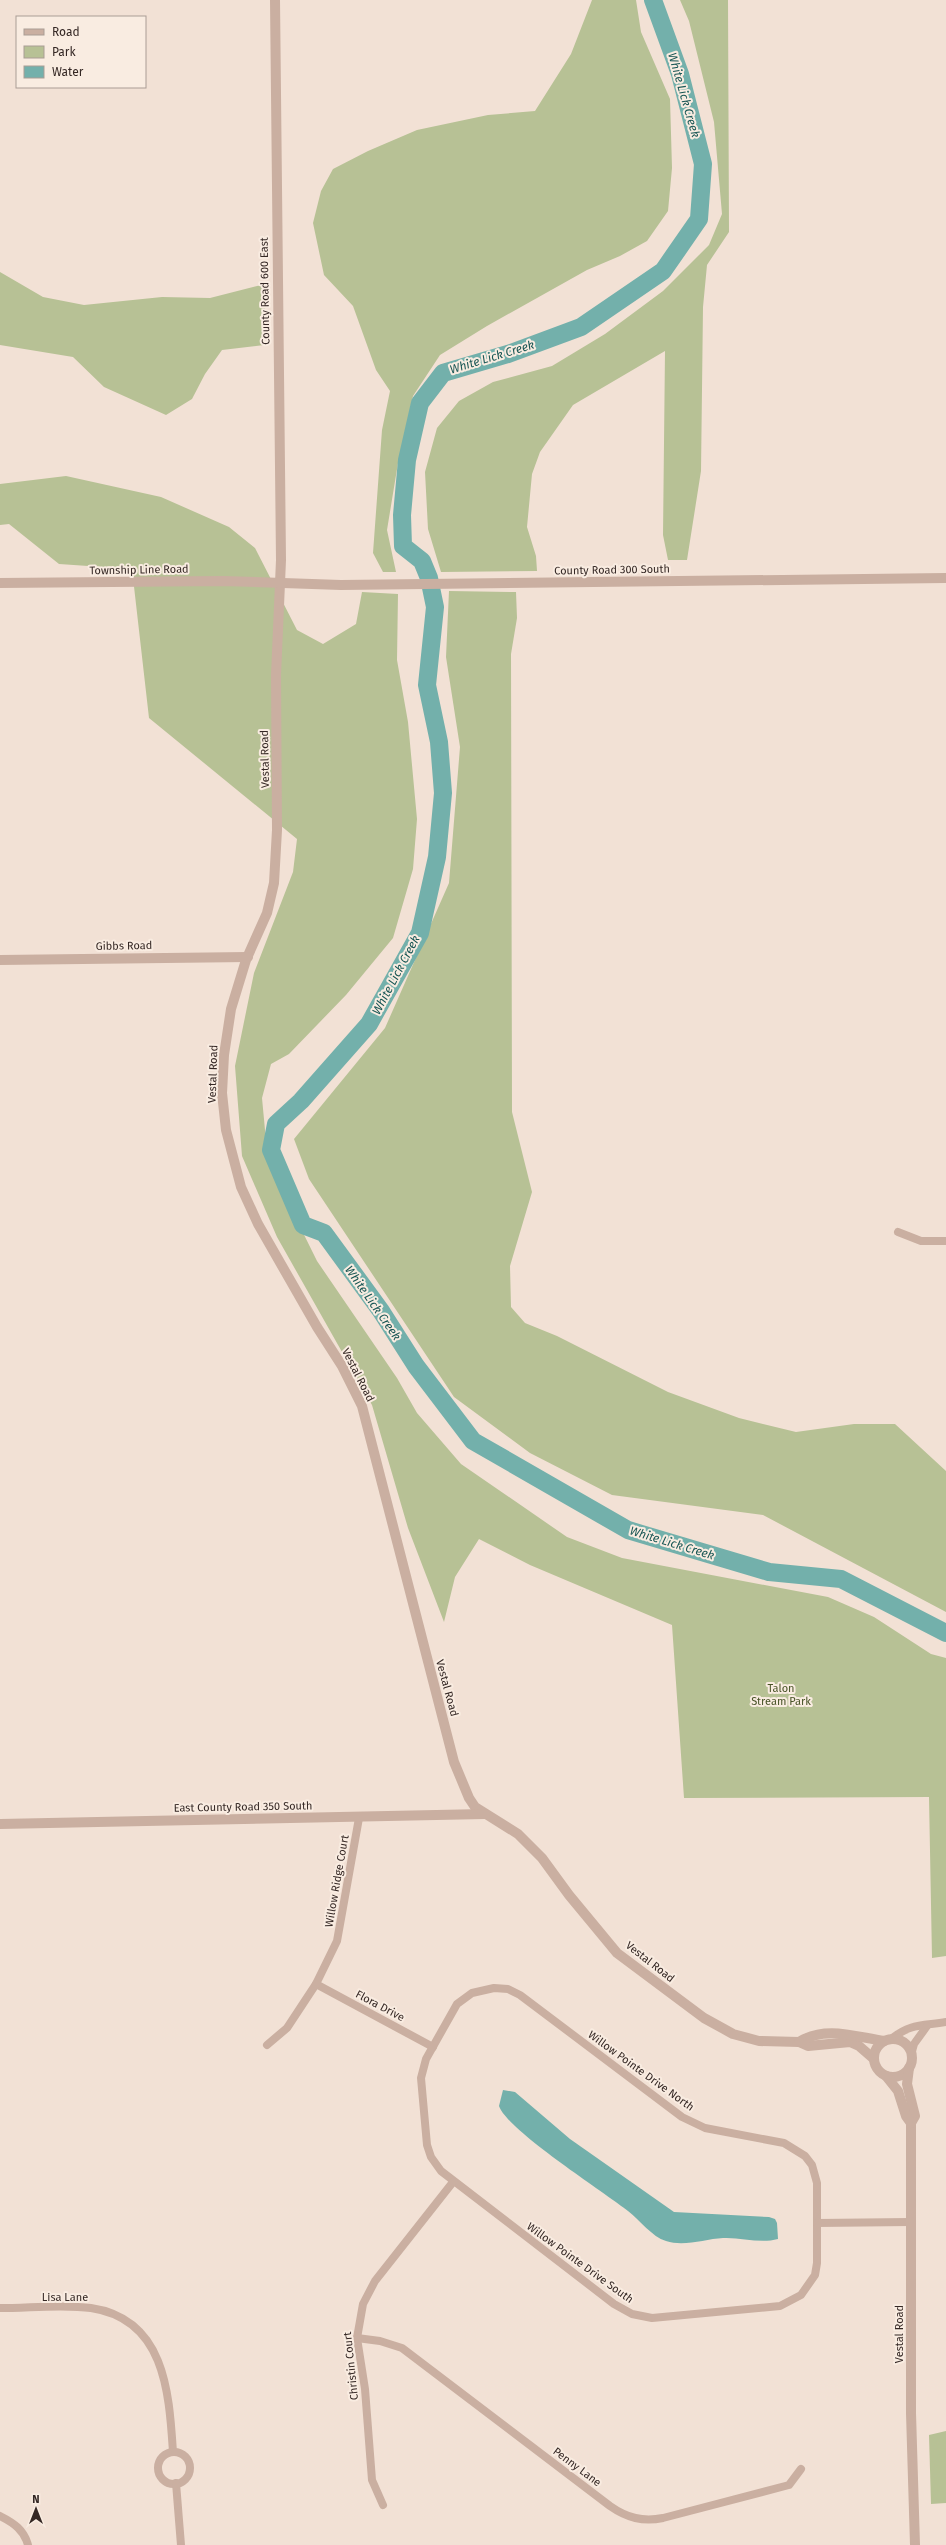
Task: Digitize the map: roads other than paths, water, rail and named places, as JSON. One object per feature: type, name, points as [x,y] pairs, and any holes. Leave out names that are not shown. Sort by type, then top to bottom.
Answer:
[{"type":"street","name":"County Road 600 East","points":[[275,0],[281,560],[278,581]]},
{"type":"street","name":"County Road 300 South","points":[[278,581],[342,585],[946,578]]},
{"type":"street","name":"Township Line Road","points":[[0,583],[278,581]]},
{"type":"street","name":"Vestal Road","points":[[278,581],[276,675],[278,830],[274,883],[267,913],[248,957],[231,1009],[224,1054],[222,1093],[226,1130],[233,1163],[258,1224],[316,1326],[342,1366],[362,1406],[454,1762],[469,1798],[475,1807],[518,1834],[542,1858],[569,1895],[617,1953],[670,1994],[704,2018],[733,2034],[759,2041],[799,2042],[808,2046],[825,2046],[850,2042],[859,2046],[874,2059]]},
{"type":"street","name":"Gibbs Road","points":[[0,960],[248,957]]},
{"type":"street","points":[[898,1232],[921,1241],[946,1241]]},
{"type":"street","name":"East County Road 350 South","points":[[0,1824],[359,1818],[486,1814]]},
{"type":"street","name":"Willow Ridge Court","points":[[267,2045],[287,2028],[316,1984],[341,1930],[359,1818]]},
{"type":"street","name":"Flora Drive","points":[[316,1984],[433,2047]]},
{"type":"street","name":"Willow Pointe Drive North","points":[[433,2047],[458,2004],[472,1994],[494,1988],[520,1994],[682,2117],[705,2128],[784,2143],[800,2151],[812,2166],[816,2176],[817,2223]]},
{"type":"street","points":[[927,2026],[914,2044],[909,2068],[898,2076],[886,2076],[877,2069],[874,2059],[876,2049],[887,2041],[914,2026],[922,2024],[927,2026],[946,2022]]},
{"type":"street","name":"Vestal Road","points":[[799,2042],[807,2037],[842,2032],[887,2041]]},
{"type":"street","points":[[887,2041],[903,2042],[911,2055]]},
{"type":"street","name":"Willow Pointe Drive South","points":[[433,2047],[422,2068],[422,2078],[427,2145],[438,2168],[453,2182],[614,2304],[632,2314],[642,2317],[658,2317],[780,2306],[791,2302],[805,2291],[815,2275],[817,2264],[817,2223]]},
{"type":"street","name":"Vestal Road","points":[[909,2068],[907,2084],[915,2116],[910,2123]]},
{"type":"street","name":"Vestal Road","points":[[886,2076],[898,2090],[906,2116],[910,2123],[911,2420],[915,2545]]},
{"type":"street","name":"Christin Court","points":[[383,2505],[372,2480],[365,2389],[357,2338],[363,2304],[375,2281],[453,2182]]},
{"type":"street","points":[[817,2223],[910,2222]]},
{"type":"street","name":"Lisa Lane","points":[[0,2308],[91,2308],[108,2312],[142,2331],[155,2350],[162,2373],[172,2452]]},
{"type":"street","name":"Penny Lane","points":[[357,2338],[380,2341],[402,2348],[610,2506],[633,2518],[653,2520],[663,2518],[789,2485],[801,2470]]},
{"type":"street","points":[[172,2452],[185,2456],[190,2467],[187,2477],[176,2483],[165,2481],[158,2470],[161,2459],[172,2452]]},
{"type":"street","points":[[176,2483],[181,2545]]},
{"type":"street","points":[[0,2516],[13,2523],[26,2535],[28,2545]]},
{"type":"water","points":[[503,2090],[515,2092],[570,2139],[674,2212],[769,2217],[775,2219],[777,2223],[778,2239],[757,2241],[723,2238],[673,2243],[661,2239],[628,2211],[537,2145],[519,2130],[506,2117],[499,2106]]},
{"type":"waterway","name":"White Lick Creek","points":[[653,0],[680,74],[703,164],[699,219],[663,271],[581,327],[508,354],[443,373],[420,403],[407,460],[402,515],[403,546],[422,561],[429,578],[435,607],[427,685],[439,742],[443,793],[437,857],[420,933],[369,1024],[301,1101],[276,1124],[271,1150],[303,1225],[324,1233],[381,1311],[416,1366],[473,1441],[628,1530],[769,1572],[841,1579],[946,1633]]},
{"type":"park label","name":"Talon Stream Park","points":[[781,1694]]}]
